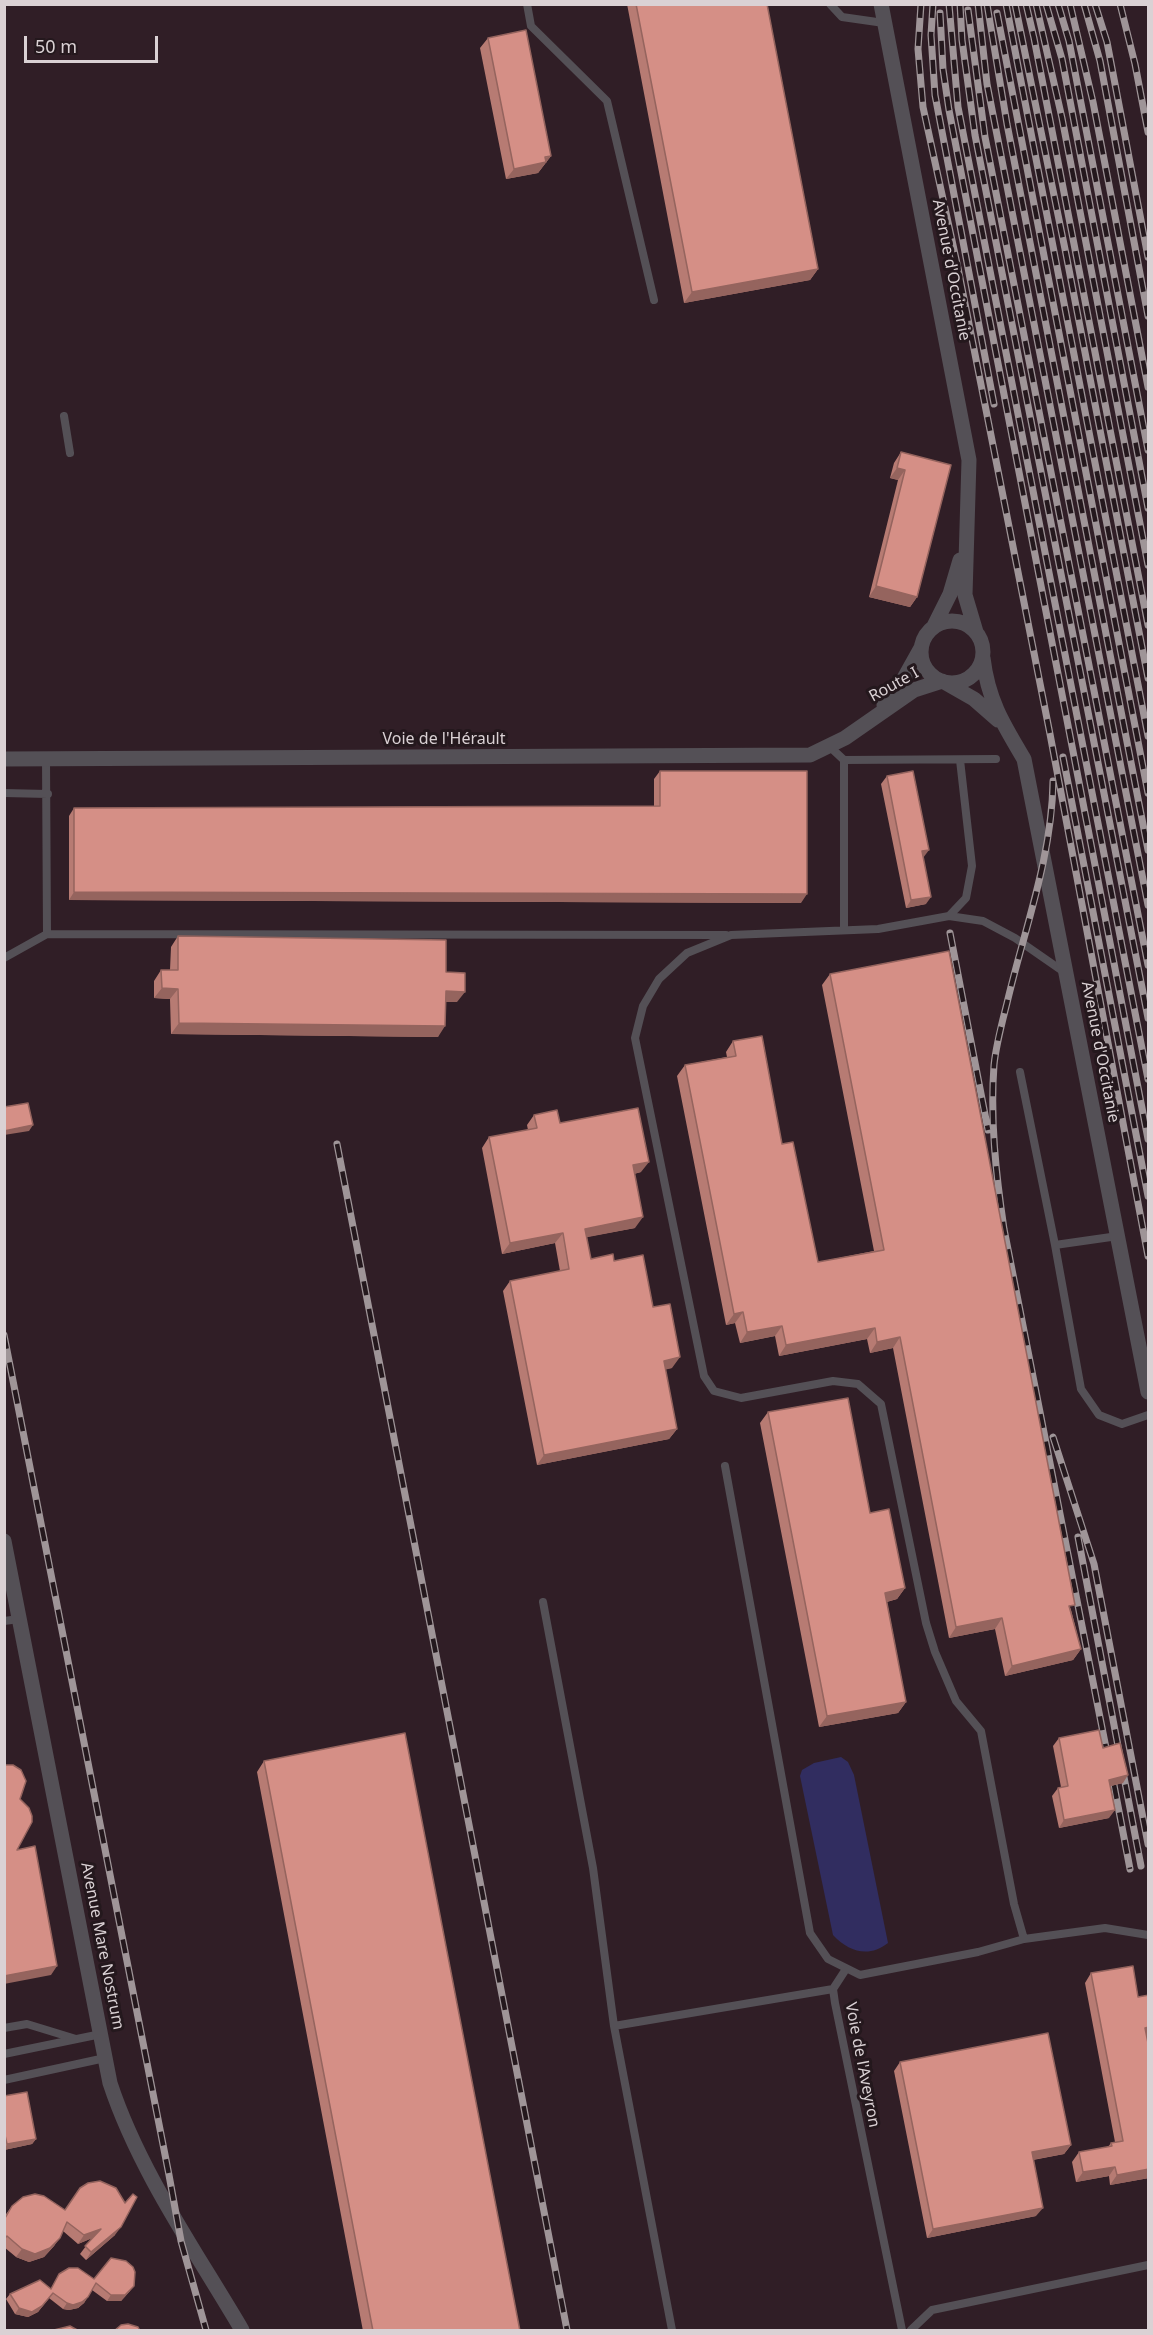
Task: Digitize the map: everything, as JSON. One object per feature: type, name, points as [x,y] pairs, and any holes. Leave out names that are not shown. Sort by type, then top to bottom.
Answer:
[{"type":"street","name":"Avenue d'Occitanie","points":[[881,4],[969,460],[965,595],[982,644],[986,685],[1003,724],[1024,759],[1149,1392]]},
{"type":"street","name":"Avenue d'Occitanie","points":[[965,543],[950,594],[921,648],[923,662],[930,674],[974,699],[1003,724]]},
{"type":"street","points":[[934,626],[948,621],[963,623],[976,632]]},
{"type":"street","name":"Route I","points":[[873,718],[902,682],[921,648]]},
{"type":"street","points":[[944,682],[962,681],[976,672],[983,658]]},
{"type":"street","name":"Route I","points":[[873,718],[914,690],[944,682]]},
{"type":"street","name":"Voie de l'Hérault","points":[[4,759],[810,755],[845,738],[873,718]]},
{"type":"street","name":"Avenue Mare Nostrum","points":[[4,1541],[12,1620],[110,2083],[122,2118],[142,2160],[242,2331]]},
{"type":"lane","points":[[527,4],[531,26],[607,101],[654,300]]},
{"type":"lane","points":[[830,4],[842,17],[884,22]]},
{"type":"lane","points":[[64,416],[70,453]]},
{"type":"lane","points":[[829,746],[844,760],[996,759]]},
{"type":"lane","points":[[46,759],[47,934]]},
{"type":"lane","points":[[844,760],[844,929]]},
{"type":"lane","points":[[949,916],[966,897],[972,866],[960,760]]},
{"type":"lane","points":[[4,793],[48,794]]},
{"type":"lane","points":[[4,958],[47,934],[731,935],[878,929],[949,916],[983,921],[1015,938],[1067,975]]},
{"type":"lane","points":[[731,935],[687,953],[660,979],[643,1006],[636,1038],[704,1376],[714,1391],[741,1398],[833,1381],[858,1384],[881,1404],[926,1623],[935,1652],[956,1701],[981,1731],[1014,1904],[1024,1939]]},
{"type":"lane","points":[[1020,1072],[1081,1389],[1099,1415],[1122,1424],[1149,1415]]},
{"type":"lane","points":[[1055,1245],[1118,1236]]},
{"type":"lane","points":[[725,1466],[810,1933],[828,1959],[860,1975],[978,1952],[1024,1939],[1105,1928],[1149,1935]]},
{"type":"lane","points":[[543,1602],[593,1868],[614,2026],[672,2331]]},
{"type":"lane","name":"Voie de l'Aveyron","points":[[846,1970],[833,1989],[902,2331]]},
{"type":"lane","points":[[614,2026],[833,1989]]},
{"type":"lane","points":[[4,2028],[27,2024],[77,2039]]},
{"type":"lane","points":[[4,2054],[101,2034]]},
{"type":"lane","points":[[4,2080],[105,2058]]},
{"type":"lane","points":[[911,2331],[932,2310],[1149,2265]]},
{"type":"shaded area","points":[[5,5],[1148,5],[1148,2330],[5,2330]]},
{"type":"shaded area","points":[[841,1757],[848,1762],[854,1775],[888,1943],[881,1948],[866,1952],[846,1946],[833,1935],[800,1776],[802,1770],[814,1763]]},
{"type":"building","points":[[636,4],[767,4],[818,269],[692,292]]},
{"type":"building","points":[[526,30],[551,156],[545,157],[546,162],[514,169],[488,38]]},
{"type":"building","points":[[901,452],[951,465],[917,597],[876,586],[905,470],[897,468]]},
{"type":"building","points":[[660,771],[807,771],[807,894],[74,892],[74,808],[660,806]]},
{"type":"building","points":[[913,771],[929,850],[922,851],[931,897],[911,900],[887,776]]},
{"type":"building","points":[[178,936],[446,940],[446,972],[465,973],[465,992],[446,991],[445,1026],[179,1023],[178,989],[162,988],[161,970],[178,970]]},
{"type":"building","points":[[949,951],[1075,1605],[1069,1606],[1081,1649],[1012,1666],[1002,1618],[956,1627],[900,1337],[877,1342],[875,1328],[786,1345],[782,1326],[747,1332],[743,1312],[734,1314],[685,1065],[736,1056],[733,1041],[762,1036],[782,1144],[793,1142],[818,1262],[884,1250],[830,974]]},
{"type":"building","points":[[28,1103],[33,1125],[4,1131],[4,1107]]},
{"type":"building","points":[[638,1108],[649,1162],[633,1165],[643,1217],[585,1229],[591,1259],[613,1254],[614,1261],[643,1255],[653,1307],[670,1304],[680,1357],[664,1361],[677,1429],[544,1455],[510,1281],[569,1269],[563,1233],[510,1243],[489,1137],[537,1128],[534,1115],[557,1110],[560,1123]]},
{"type":"building","points":[[848,1398],[870,1513],[889,1509],[905,1588],[885,1593],[906,1702],[827,1716],[768,1412]]},
{"type":"building","points":[[1099,1730],[1103,1748],[1120,1743],[1128,1775],[1109,1780],[1115,1810],[1064,1820],[1058,1788],[1068,1786],[1059,1738]]},
{"type":"building","points":[[405,1733],[520,2331],[373,2331],[264,1761]]},
{"type":"building","points":[[4,1765],[13,1765],[21,1770],[26,1781],[20,1799],[29,1808],[32,1822],[17,1850],[35,1846],[57,1966],[4,1976]]},
{"type":"building","points":[[1133,1966],[1138,1997],[1149,1995],[1149,2027],[1145,2028],[1149,2048],[1149,2169],[1117,2175],[1115,2167],[1083,2172],[1079,2152],[1112,2146],[1111,2143],[1123,2141],[1091,1973]]},
{"type":"building","points":[[1048,2033],[1071,2145],[1032,2152],[1043,2208],[933,2229],[900,2062]]},
{"type":"building","points":[[27,2092],[36,2139],[7,2144],[4,2131],[4,2096]]},
{"type":"building","points":[[100,2181],[116,2188],[125,2203],[133,2194],[137,2197],[121,2227],[91,2252],[85,2246],[101,2229],[84,2235],[67,2222],[60,2238],[50,2248],[35,2254],[22,2249],[7,2236],[4,2239],[4,2220],[12,2206],[23,2197],[35,2194],[44,2196],[65,2210],[80,2188],[88,2183]]},
{"type":"building","points":[[111,2258],[126,2261],[135,2272],[134,2286],[125,2295],[111,2295],[96,2283],[88,2297],[82,2302],[73,2305],[53,2293],[42,2306],[32,2312],[19,2308],[10,2294],[40,2280],[51,2289],[59,2274],[69,2268],[78,2268],[94,2279]]},
{"type":"building","points":[[128,2324],[138,2327],[140,2331],[114,2331],[121,2325]]},
{"type":"building","points":[[70,2326],[79,2331],[53,2331],[54,2330]]},
{"type":"railway","points":[[921,4],[918,49],[923,107],[958,268],[1050,734],[1148,1256]]},
{"type":"railway","points":[[933,4],[931,35],[935,95],[994,404]]},
{"type":"railway","points":[[949,4],[958,107],[1148,1079]]},
{"type":"railway","points":[[960,4],[962,40],[975,135],[1148,1018]]},
{"type":"railway","points":[[978,4],[987,84],[1148,905]]},
{"type":"railway","points":[[987,4],[1007,124],[1148,850]]},
{"type":"railway","points":[[1006,4],[1148,736]]},
{"type":"railway","points":[[1015,4],[1148,678]]},
{"type":"railway","points":[[1026,4],[1148,625]]},
{"type":"railway","points":[[1036,4],[1062,118],[1148,565]]},
{"type":"railway","points":[[1046,4],[1062,59],[1148,508]]},
{"type":"railway","points":[[1058,4],[1069,41],[1148,450]]},
{"type":"railway","points":[[1070,4],[1093,102],[1148,387]]},
{"type":"railway","points":[[1084,4],[1100,61],[1148,316]]},
{"type":"railway","points":[[1095,4],[1107,42],[1148,257]]},
{"type":"railway","points":[[1120,4],[1135,64],[1148,132]]},
{"type":"railway","points":[[968,10],[985,137],[1148,965]]},
{"type":"railway","points":[[940,13],[943,69],[949,110],[1148,1139]]},
{"type":"railway","points":[[997,13],[1148,793]]},
{"type":"railway","points":[[1063,757],[1148,1196]]},
{"type":"railway","points":[[1053,781],[1048,838],[996,1050],[993,1127],[1004,1229],[1107,1753]]},
{"type":"railway","points":[[950,933],[988,1130]]},
{"type":"railway","points":[[337,1144],[567,2330]]},
{"type":"railway","points":[[4,1335],[181,2241],[206,2330]]},
{"type":"railway","points":[[1053,1437],[1094,1564],[1148,1844]]},
{"type":"railway","points":[[1078,1537],[1141,1866]]},
{"type":"railway","points":[[1114,1785],[1130,1869]]}]
